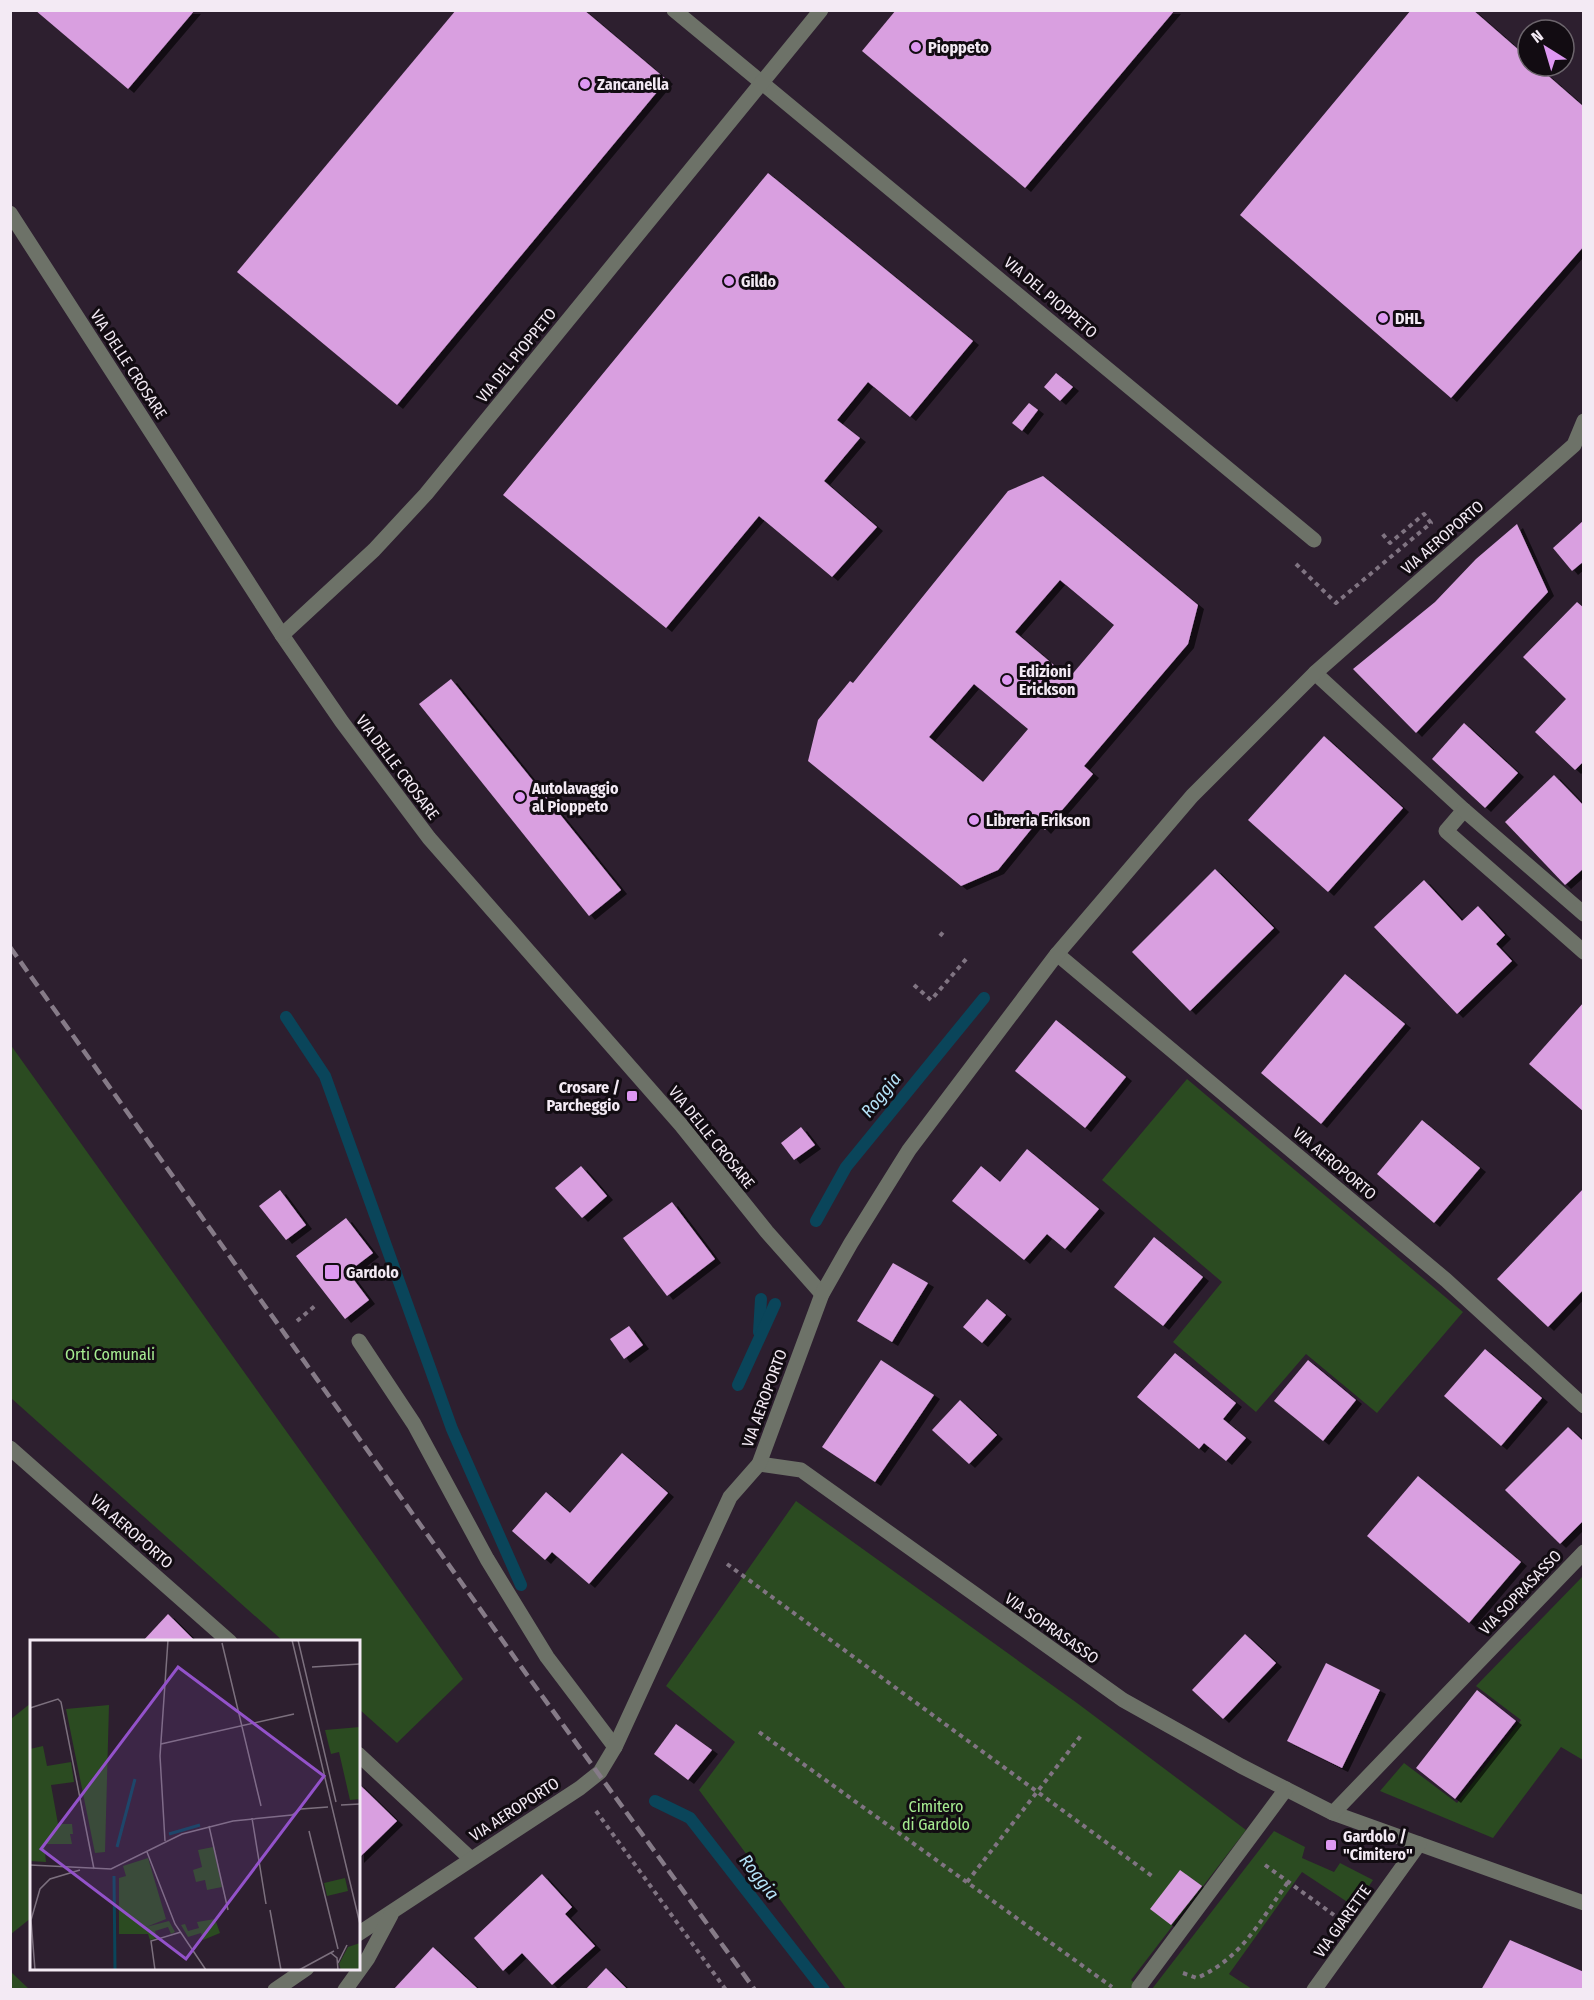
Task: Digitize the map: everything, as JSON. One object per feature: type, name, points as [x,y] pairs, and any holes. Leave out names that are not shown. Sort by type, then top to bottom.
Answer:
[{"type":"street","name":"VIA DEL PIOPPETO","points":[[674,10],[1314,540]]},
{"type":"street","name":"VIA DEL PIOPPETO","points":[[282,635],[375,550],[426,494],[763,84],[821,10]]},
{"type":"street","name":"VIA DELLE CROSARE","points":[[10,213],[282,635],[342,722],[429,838],[681,1125],[767,1232],[822,1294]]},
{"type":"street","name":"VIA AEROPORTO","points":[[360,1933],[580,1788],[600,1772],[615,1747],[730,1497],[759,1464],[822,1294],[909,1150],[1058,954],[1192,796],[1315,673],[1574,445],[1584,421]]},
{"type":"street","points":[[1315,673],[1464,810],[1584,914]]},
{"type":"street","points":[[1464,810],[1446,831],[1584,952]]},
{"type":"street","name":"VIA AEROPORTO","points":[[1058,954],[1446,1280],[1584,1406]]},
{"type":"street","points":[[359,1341],[414,1424],[487,1559],[547,1657],[615,1747]]},
{"type":"street","name":"VIA AEROPORTO","points":[[10,1448],[229,1640]]},
{"type":"street","name":"VIA SOPRASASSO","points":[[759,1464],[801,1470],[1123,1700],[1286,1789],[1333,1813],[1584,1903]]},
{"type":"street","name":"VIA SOPRASASSO","points":[[1333,1813],[1584,1552]]},
{"type":"street","name":"VIA AEROPORTO","points":[[360,1756],[471,1859]]},
{"type":"street","points":[[1139,1987],[1286,1789]]},
{"type":"street","name":"VIA GIARETTE","points":[[1314,1989],[1419,1844]]},
{"type":"street","points":[[360,1969],[392,1912]]},
{"type":"street","points":[[275,1989],[304,1970]]},
{"type":"street","points":[[345,1989],[359,1970]]},
{"type":"path","points":[[1294,562],[1336,603],[1431,523],[1424,514],[1390,543],[1380,531]]},
{"type":"path","points":[[940,936],[945,930]]},
{"type":"path","points":[[914,985],[931,1000],[967,958]]},
{"type":"path","points":[[297,1321],[316,1305]]},
{"type":"path","points":[[706,1551],[744,1575],[1152,1876]]},
{"type":"path","points":[[759,1732],[1115,1989]]},
{"type":"path","points":[[966,1882],[1083,1733]]},
{"type":"path","points":[[580,1788],[726,1989]]},
{"type":"path","points":[[1242,1848],[1356,1932]]},
{"type":"path","points":[[1161,1957],[1182,1972],[1197,1978],[1217,1969],[1235,1956],[1288,1882]]},
{"type":"green space","name":"Orti Comunali","points":[[10,1044],[463,1679],[397,1743],[360,1710],[360,1640],[282,1640],[11,1398]]},
{"type":"green space","points":[[1187,1079],[1463,1312],[1377,1413],[1306,1354],[1256,1412],[1173,1342],[1222,1282],[1102,1180]]},
{"type":"green space","name":"Cimitero di Gardolo","points":[[796,1501],[1077,1703],[1246,1830],[1131,1980],[1142,1989],[846,1989],[699,1790],[735,1742],[666,1686]]},
{"type":"green space","points":[[1583,1576],[1583,1760],[1561,1747],[1493,1838],[1380,1791],[1404,1763],[1457,1803],[1521,1720],[1476,1686]]},
{"type":"green space","points":[[30,1704],[30,1919],[11,1934],[11,1719]]},
{"type":"green space","points":[[1274,1831],[1305,1847],[1302,1858],[1334,1872],[1340,1863],[1373,1880],[1355,1907],[1302,1872],[1229,1974],[1252,1989],[1152,1989]]},
{"type":"green space","points":[[11,1972],[29,1989],[11,1989]]},
{"type":"building","points":[[35,10],[195,10],[128,89]]},
{"type":"building","points":[[456,10],[584,10],[667,80],[397,405],[237,272]]},
{"type":"building","points":[[896,10],[1175,10],[1025,188],[862,51]]},
{"type":"building","points":[[1411,10],[1473,10],[1516,48],[1516,78],[1551,78],[1584,107],[1584,246],[1451,398],[1240,215]]},
{"type":"building","points":[[768,173],[973,341],[910,417],[868,382],[837,420],[860,438],[824,481],[877,527],[832,577],[759,516],[666,628],[503,495]]},
{"type":"building","points":[[1056,373],[1073,387],[1060,401],[1044,387]]},
{"type":"building","points":[[1029,403],[1038,410],[1022,431],[1012,423]]},
{"type":"building","name":"Edizioni Erickson","points":[[1043,476],[1198,605],[1188,644],[1084,766],[1093,774],[1045,830],[1037,822],[998,870],[961,886],[808,761],[818,720],[850,681],[853,683],[1008,491]],"holes":[[[1060,580],[1114,625],[1069,678],[1015,632]],[[974,684],[1028,729],[983,782],[929,737]]]},
{"type":"building","points":[[1584,520],[1584,561],[1572,571],[1553,548]]},
{"type":"building","points":[[1517,524],[1548,592],[1416,733],[1353,669],[1435,602],[1476,559]]},
{"type":"building","points":[[1577,602],[1584,608],[1584,761],[1575,770],[1535,732],[1566,699],[1523,657]]},
{"type":"building","name":"Autolavaggio al Pioppeto","points":[[451,679],[621,890],[589,916],[419,704]]},
{"type":"building","points":[[1464,723],[1518,773],[1485,808],[1432,759]]},
{"type":"building","points":[[1324,736],[1403,808],[1328,892],[1248,820]]},
{"type":"building","points":[[1554,775],[1584,806],[1584,868],[1565,885],[1505,822]]},
{"type":"building","points":[[1215,869],[1274,928],[1190,1011],[1132,952]]},
{"type":"building","points":[[1424,880],[1462,921],[1478,906],[1505,935],[1496,944],[1512,961],[1457,1014],[1374,927]]},
{"type":"building","points":[[1345,974],[1405,1024],[1321,1124],[1261,1073]]},
{"type":"building","points":[[1584,1002],[1584,1112],[1529,1064]]},
{"type":"building","points":[[1056,1020],[1126,1077],[1085,1128],[1015,1071]]},
{"type":"building","points":[[1422,1120],[1480,1168],[1434,1223],[1377,1174]]},
{"type":"building","points":[[801,1127],[815,1145],[794,1160],[781,1143]]},
{"type":"building","points":[[1027,1149],[1099,1209],[1065,1249],[1047,1234],[1024,1260],[952,1201],[981,1166],[1000,1182]]},
{"type":"building","points":[[581,1166],[607,1196],[582,1218],[555,1188]]},
{"type":"building","points":[[1584,1188],[1584,1289],[1548,1327],[1497,1279]]},
{"type":"building","points":[[280,1190],[306,1225],[286,1240],[259,1206]]},
{"type":"building","points":[[672,1202],[715,1259],[667,1296],[623,1238]]},
{"type":"building","points":[[346,1218],[373,1253],[348,1272],[369,1300],[345,1319],[296,1256]]},
{"type":"building","points":[[1154,1237],[1203,1277],[1163,1326],[1114,1287]]},
{"type":"building","points":[[893,1263],[928,1283],[892,1342],[857,1321]]},
{"type":"building","points":[[987,1299],[1006,1315],[982,1343],[963,1327]]},
{"type":"building","points":[[629,1326],[643,1345],[624,1359],[610,1339]]},
{"type":"building","points":[[1485,1349],[1542,1398],[1501,1446],[1444,1396]]},
{"type":"building","points":[[1175,1353],[1236,1403],[1223,1419],[1246,1438],[1226,1461],[1204,1443],[1199,1449],[1137,1397]]},
{"type":"building","points":[[881,1360],[934,1395],[875,1482],[822,1447]]},
{"type":"building","points":[[1308,1360],[1356,1400],[1323,1441],[1274,1401]]},
{"type":"building","points":[[960,1400],[997,1435],[969,1464],[932,1430]]},
{"type":"building","points":[[1568,1427],[1584,1442],[1584,1520],[1560,1544],[1505,1490]]},
{"type":"building","points":[[622,1453],[668,1493],[589,1584],[552,1552],[545,1560],[512,1531],[546,1492],[570,1513]]},
{"type":"building","points":[[1418,1476],[1521,1562],[1469,1623],[1367,1536]]},
{"type":"building","points":[[168,1614],[194,1640],[144,1640]]},
{"type":"building","points":[[1245,1634],[1276,1663],[1223,1719],[1192,1690]]},
{"type":"building","points":[[1326,1663],[1380,1690],[1342,1768],[1287,1741]]},
{"type":"building","points":[[1477,1690],[1516,1721],[1455,1799],[1416,1768]]},
{"type":"building","points":[[676,1724],[712,1750],[688,1780],[654,1754]]},
{"type":"building","points":[[360,1785],[397,1821],[360,1857]]},
{"type":"building","points":[[1180,1870],[1202,1886],[1171,1925],[1150,1909]]},
{"type":"building","points":[[542,1874],[572,1907],[565,1914],[595,1946],[552,1985],[522,1953],[503,1971],[474,1938]]},
{"type":"building","points":[[1510,1940],[1584,1972],[1584,1990],[1481,1990]]},
{"type":"building","points":[[433,1947],[479,1990],[393,1990]]},
{"type":"building","points":[[606,1968],[628,1990],[585,1990]]},
{"type":"waterway","name":"Roggia","points":[[816,1221],[846,1167],[984,998]]},
{"type":"waterway","points":[[286,1017],[325,1076],[452,1429],[521,1585]]},
{"type":"waterway","points":[[759,1332],[761,1299]]},
{"type":"waterway","name":"Roggia","points":[[738,1385],[775,1304]]},
{"type":"waterway","name":"Roggia","points":[[655,1801],[690,1818],[824,1990]]},
{"type":"railway","points":[[10,947],[532,1682],[755,1990]]},
{"type":"place","name":"Pioppeto","points":[[916,47]]},
{"type":"place","name":"Zancanella","points":[[585,84]]},
{"type":"place","name":"Gildo","points":[[729,281]]},
{"type":"place","name":"DHL","points":[[1383,318]]},
{"type":"place","name":"Edizioni Erickson","points":[[1007,680]]},
{"type":"place","name":"Autolavaggio al Pioppeto","points":[[520,797]]},
{"type":"place","name":"Libreria Erikson","points":[[974,820]]},
{"type":"place","name":"Crosare / Parcheggio","points":[[632,1096]]},
{"type":"place","name":"Gardolo","points":[[332,1272]]},
{"type":"place","name":"Gardolo / \"Cimitero\"","points":[[1331,1845]]}]
